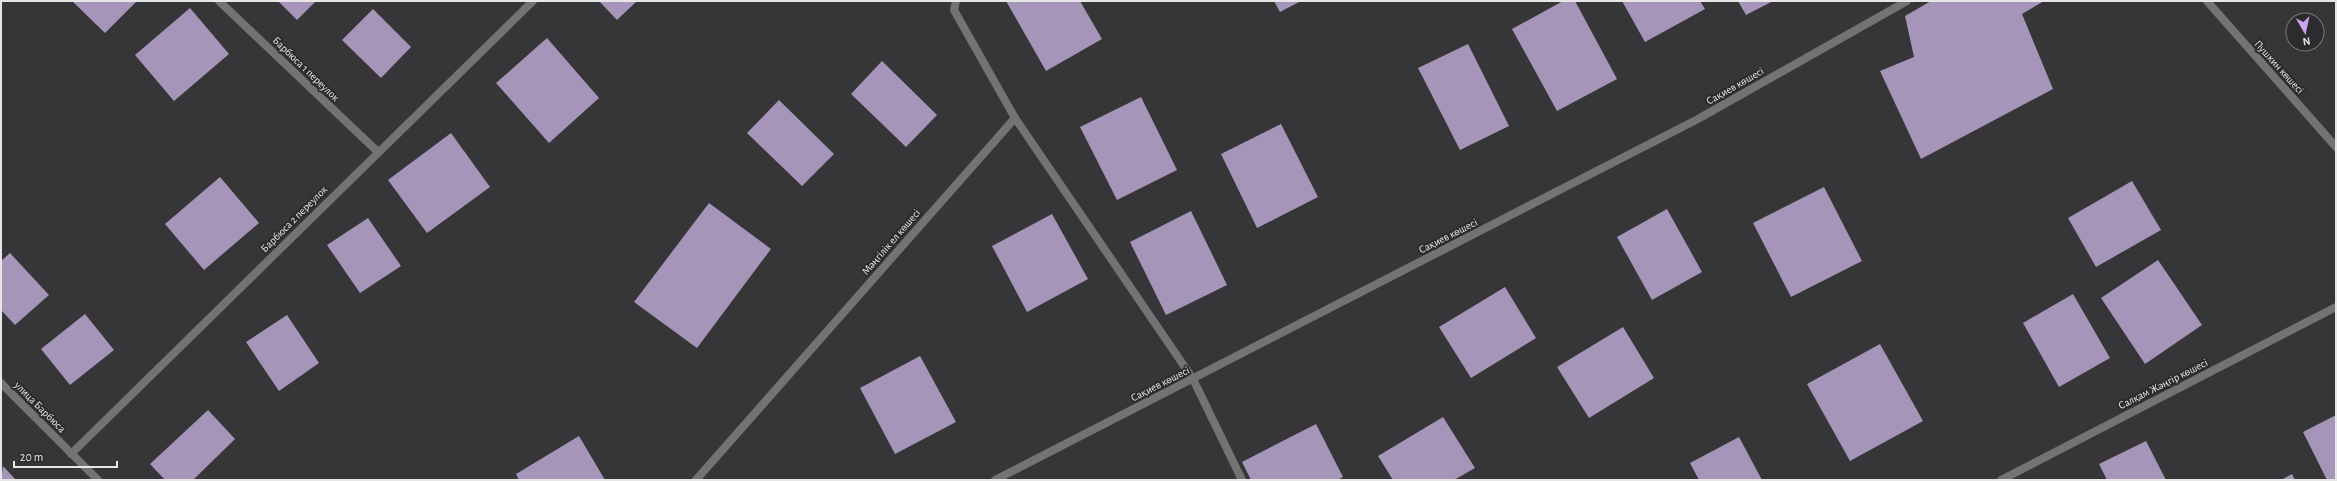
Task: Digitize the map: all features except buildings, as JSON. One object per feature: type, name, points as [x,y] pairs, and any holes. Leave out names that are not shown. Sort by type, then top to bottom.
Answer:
[{"type":"street","name":"Барбюса 1 переулок","points":[[219,1],[378,152]]},
{"type":"street","name":"Барбюса 2 переулок","points":[[71,454],[533,1]]},
{"type":"street","points":[[956,1],[954,10],[1015,118],[1193,379],[1242,480]]},
{"type":"street","name":"Сақиев көшесі","points":[[995,480],[1698,119],[1907,1]]},
{"type":"street","name":"Пушкин көшесі","points":[[2206,1],[2336,147]]},
{"type":"street","name":"Мәңгілік ел көшесі","points":[[696,480],[1015,118]]},
{"type":"street","name":"Салқам Жәңгір көшесі","points":[[2001,480],[2336,307]]},
{"type":"street","name":"улица Барбюса","points":[[1,383],[98,480]]}]
